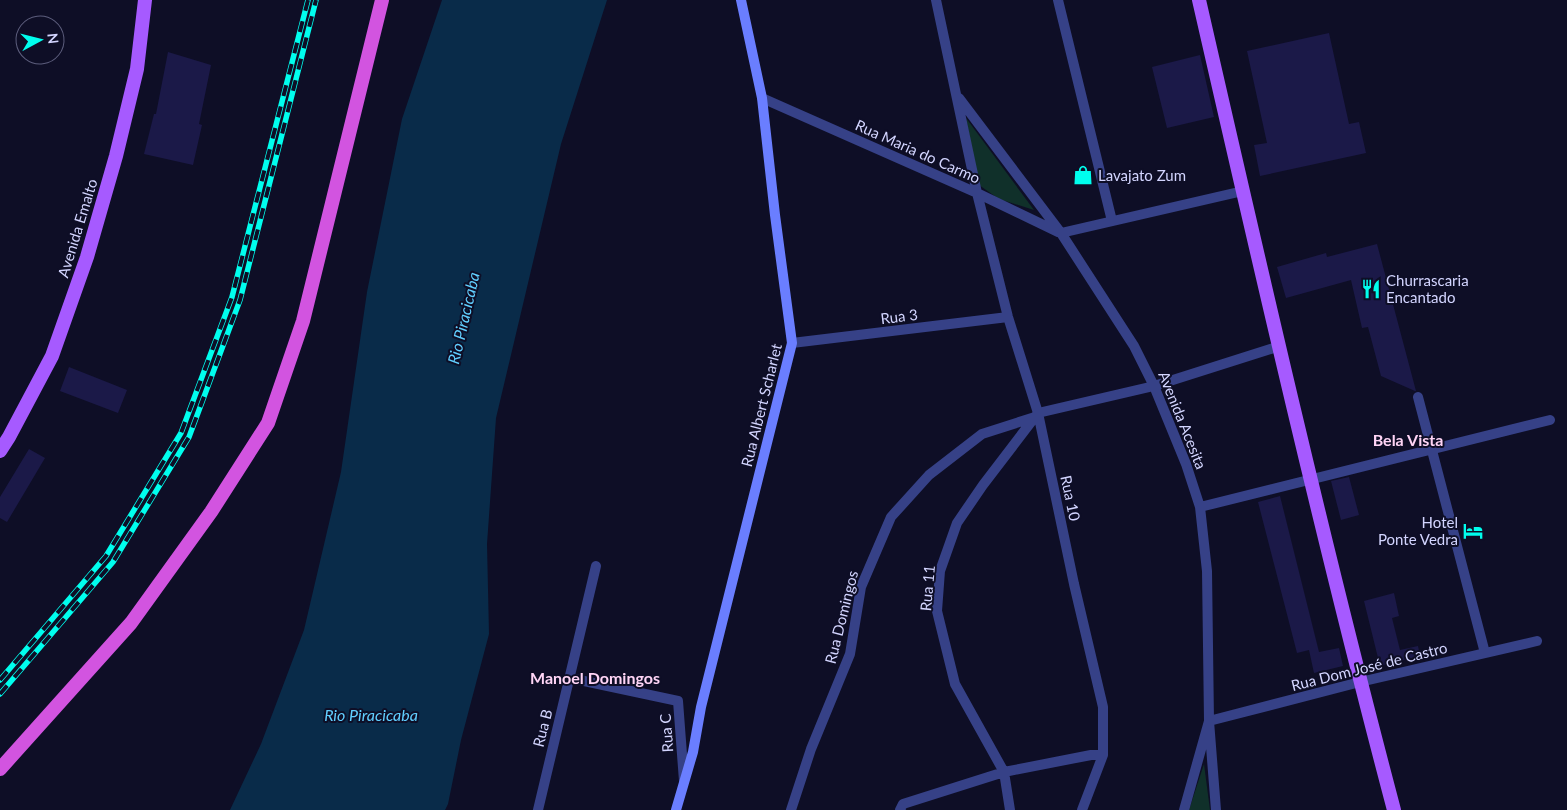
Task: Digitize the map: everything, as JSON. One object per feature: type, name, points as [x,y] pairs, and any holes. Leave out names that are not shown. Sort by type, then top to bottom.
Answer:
[{"type":"highway","points":[[0,769],[131,623],[211,512],[268,423],[303,321],[382,0]]},
{"type":"main road","name":"Avenida Emalto","points":[[0,451],[52,356],[87,257],[116,156],[137,69],[144,0]]},
{"type":"main road","points":[[1199,0],[1311,479],[1360,682],[1394,810]]},
{"type":"main road","name":"Rua Albert Scharlet","points":[[676,810],[693,752],[701,707],[792,344],[762,98],[744,1]]},
{"type":"street","name":"Rua 10","points":[[936,0],[977,193],[1008,317],[1037,415],[1103,707],[1103,756],[1082,810]]},
{"type":"street","points":[[1058,0],[1112,221]]},
{"type":"street","name":"Avenida Acesita","points":[[956,95],[1061,233],[1134,346],[1154,386],[1186,464],[1200,507],[1207,571],[1209,721],[1184,810]]},
{"type":"street","name":"Rua Maria do Carmo","points":[[762,98],[977,193],[1061,233]]},
{"type":"street","points":[[1061,233],[1243,190]]},
{"type":"street","name":"Rua 3","points":[[792,344],[1008,317]]},
{"type":"street","name":"Rua Domingos","points":[[791,810],[811,749],[850,654],[861,587],[891,517],[928,475],[982,434],[1037,415],[1154,386],[1280,346]]},
{"type":"street","points":[[1418,397],[1430,449],[1485,653]]},
{"type":"street","name":"Rua 11","points":[[1010,810],[1004,772],[955,684],[936,611],[940,571],[957,523],[983,484],[1037,415]]},
{"type":"street","points":[[1200,507],[1550,420]]},
{"type":"street","name":"Rua B","points":[[538,810],[596,566]]},
{"type":"street","name":"Rua Dom José de Castro","points":[[1209,721],[1360,682],[1537,641]]},
{"type":"street","name":"Rua C","points":[[570,678],[678,701],[684,784]]},
{"type":"street","points":[[1209,721],[1216,810]]},
{"type":"street","points":[[902,807],[1004,772],[1091,755],[1103,756]]},
{"type":"green space","points":[[966,118],[1034,210],[999,199],[979,185]]},
{"type":"green space","points":[[1204,764],[1210,810],[1189,810]]},
{"type":"water","name":"Rio Piracicaba","points":[[442,0],[607,0],[561,144],[496,418],[487,544],[489,634],[461,740],[448,804],[445,810],[230,810],[261,744],[304,630],[341,472],[367,292],[402,119]]},
{"type":"building","points":[[1329,33],[1349,124],[1359,122],[1366,153],[1260,176],[1254,145],[1267,143],[1247,51]]},
{"type":"building","points":[[168,52],[211,65],[199,124],[202,125],[193,165],[144,154],[154,114],[156,114]]},
{"type":"building","points":[[1200,55],[1214,117],[1167,128],[1152,67]]},
{"type":"building","name":"Churrascaria Encantado","points":[[1377,244],[1416,391],[1381,376],[1368,327],[1362,328],[1351,280],[1286,298],[1277,267],[1326,253],[1327,257]]},
{"type":"building","points":[[69,367],[127,390],[118,413],[60,391]]},
{"type":"building","points":[[29,449],[45,458],[7,522],[0,518],[0,497]]},
{"type":"building","points":[[1349,477],[1359,515],[1341,520],[1331,481]]},
{"type":"building","points":[[1280,496],[1319,652],[1339,648],[1343,666],[1314,673],[1309,650],[1297,653],[1258,502]]},
{"type":"building","points":[[1394,593],[1399,616],[1392,618],[1400,650],[1418,646],[1420,656],[1380,666],[1364,601]]},
{"type":"railway","points":[[0,680],[106,556],[181,433],[232,297],[308,0]]},
{"type":"railway","points":[[0,694],[113,562],[189,437],[240,300],[316,0]]},
{"type":"place","name":"Lavajato Zum","points":[[1083,175]]},
{"type":"place","name":"Churrascaria Encantado","points":[[1371,289]]},
{"type":"place","name":"Hotel Ponte Vedra","points":[[1473,531]]},
{"type":"district","name":"Bela Vista","points":[[1408,439]]},
{"type":"district","name":"Manoel Domingos","points":[[595,677]]}]
